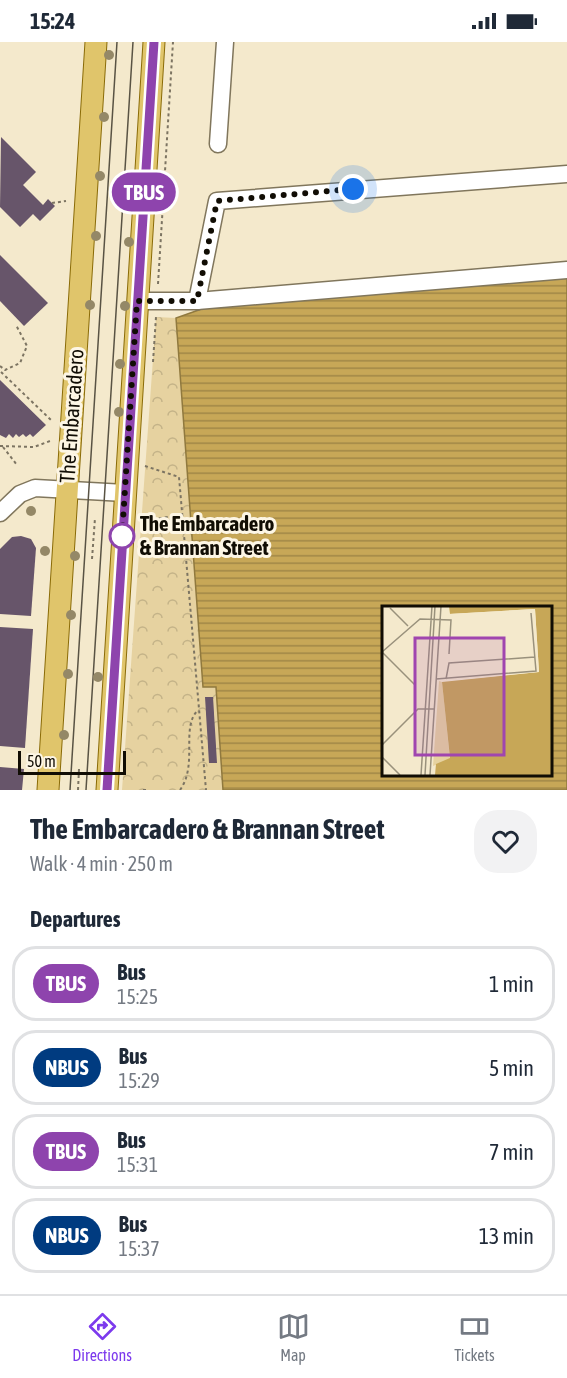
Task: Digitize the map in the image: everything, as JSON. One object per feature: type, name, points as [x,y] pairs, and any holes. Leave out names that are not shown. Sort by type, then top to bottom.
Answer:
[{"type":"main road","name":"The Embarcadero","points":[[48,790],[96,42]]},
{"type":"main road","points":[[107,790],[154,42]]},
{"type":"street","points":[[218,144],[225,42]]},
{"type":"street","points":[[197,301],[217,201],[567,174]]},
{"type":"street","points":[[137,301],[197,301],[567,270]]},
{"type":"street","points":[[0,513],[28,490],[68,489],[126,493]]},
{"type":"path","points":[[52,203],[66,201]]},
{"type":"path","points":[[0,366],[5,370],[20,363],[27,346],[15,325]]},
{"type":"path","points":[[1,372],[51,420]]},
{"type":"path","points":[[1,446],[34,447],[50,441]]},
{"type":"path","points":[[1,446],[17,465]]},
{"type":"path","points":[[145,466],[179,477],[206,790]]},
{"type":"path","points":[[141,521],[183,515]]},
{"type":"path","points":[[92,559],[94,518]]},
{"type":"path","points":[[179,790],[190,770],[192,717],[198,710]]},
{"type":"path","points":[[78,790],[79,769]]},
{"type":"path","points":[[143,790],[148,790]]},
{"type":"green space","points":[[156,317],[176,318],[203,686],[216,687],[223,790],[122,790]]},
{"type":"shaded area","points":[[567,277],[567,790],[223,790],[216,687],[203,687],[176,318],[210,306]]},
{"type":"building","points":[[1,137],[36,172],[23,185],[43,205],[48,199],[55,206],[40,221],[33,214],[20,227],[0,207]]},
{"type":"building","points":[[0,255],[48,303],[24,326],[0,301]]},
{"type":"building","points":[[0,380],[46,425],[33,437],[30,434],[26,437],[23,434],[19,437],[16,434],[13,438],[9,434],[6,438],[0,435]]},
{"type":"building","points":[[21,536],[31,539],[36,548],[31,616],[0,614],[0,549],[12,537]]},
{"type":"building","points":[[0,627],[33,629],[25,748],[0,746]]},
{"type":"building","points":[[205,697],[213,697],[217,763],[209,763]]},
{"type":"building","points":[[0,767],[24,769],[22,790],[0,790]]},
{"type":"tram line","points":[[70,790],[117,42]]},
{"type":"tram line","points":[[86,790],[133,42]]},
{"type":"bus line","name":"TBUS","points":[[107,790],[154,42]]},
{"type":"place","name":"The Embarcadero & Brannan Street","points":[[122,536]]},
{"type":"route","points":[[122,536],[137,301],[197,301],[204,276],[217,201],[353,189]]}]
